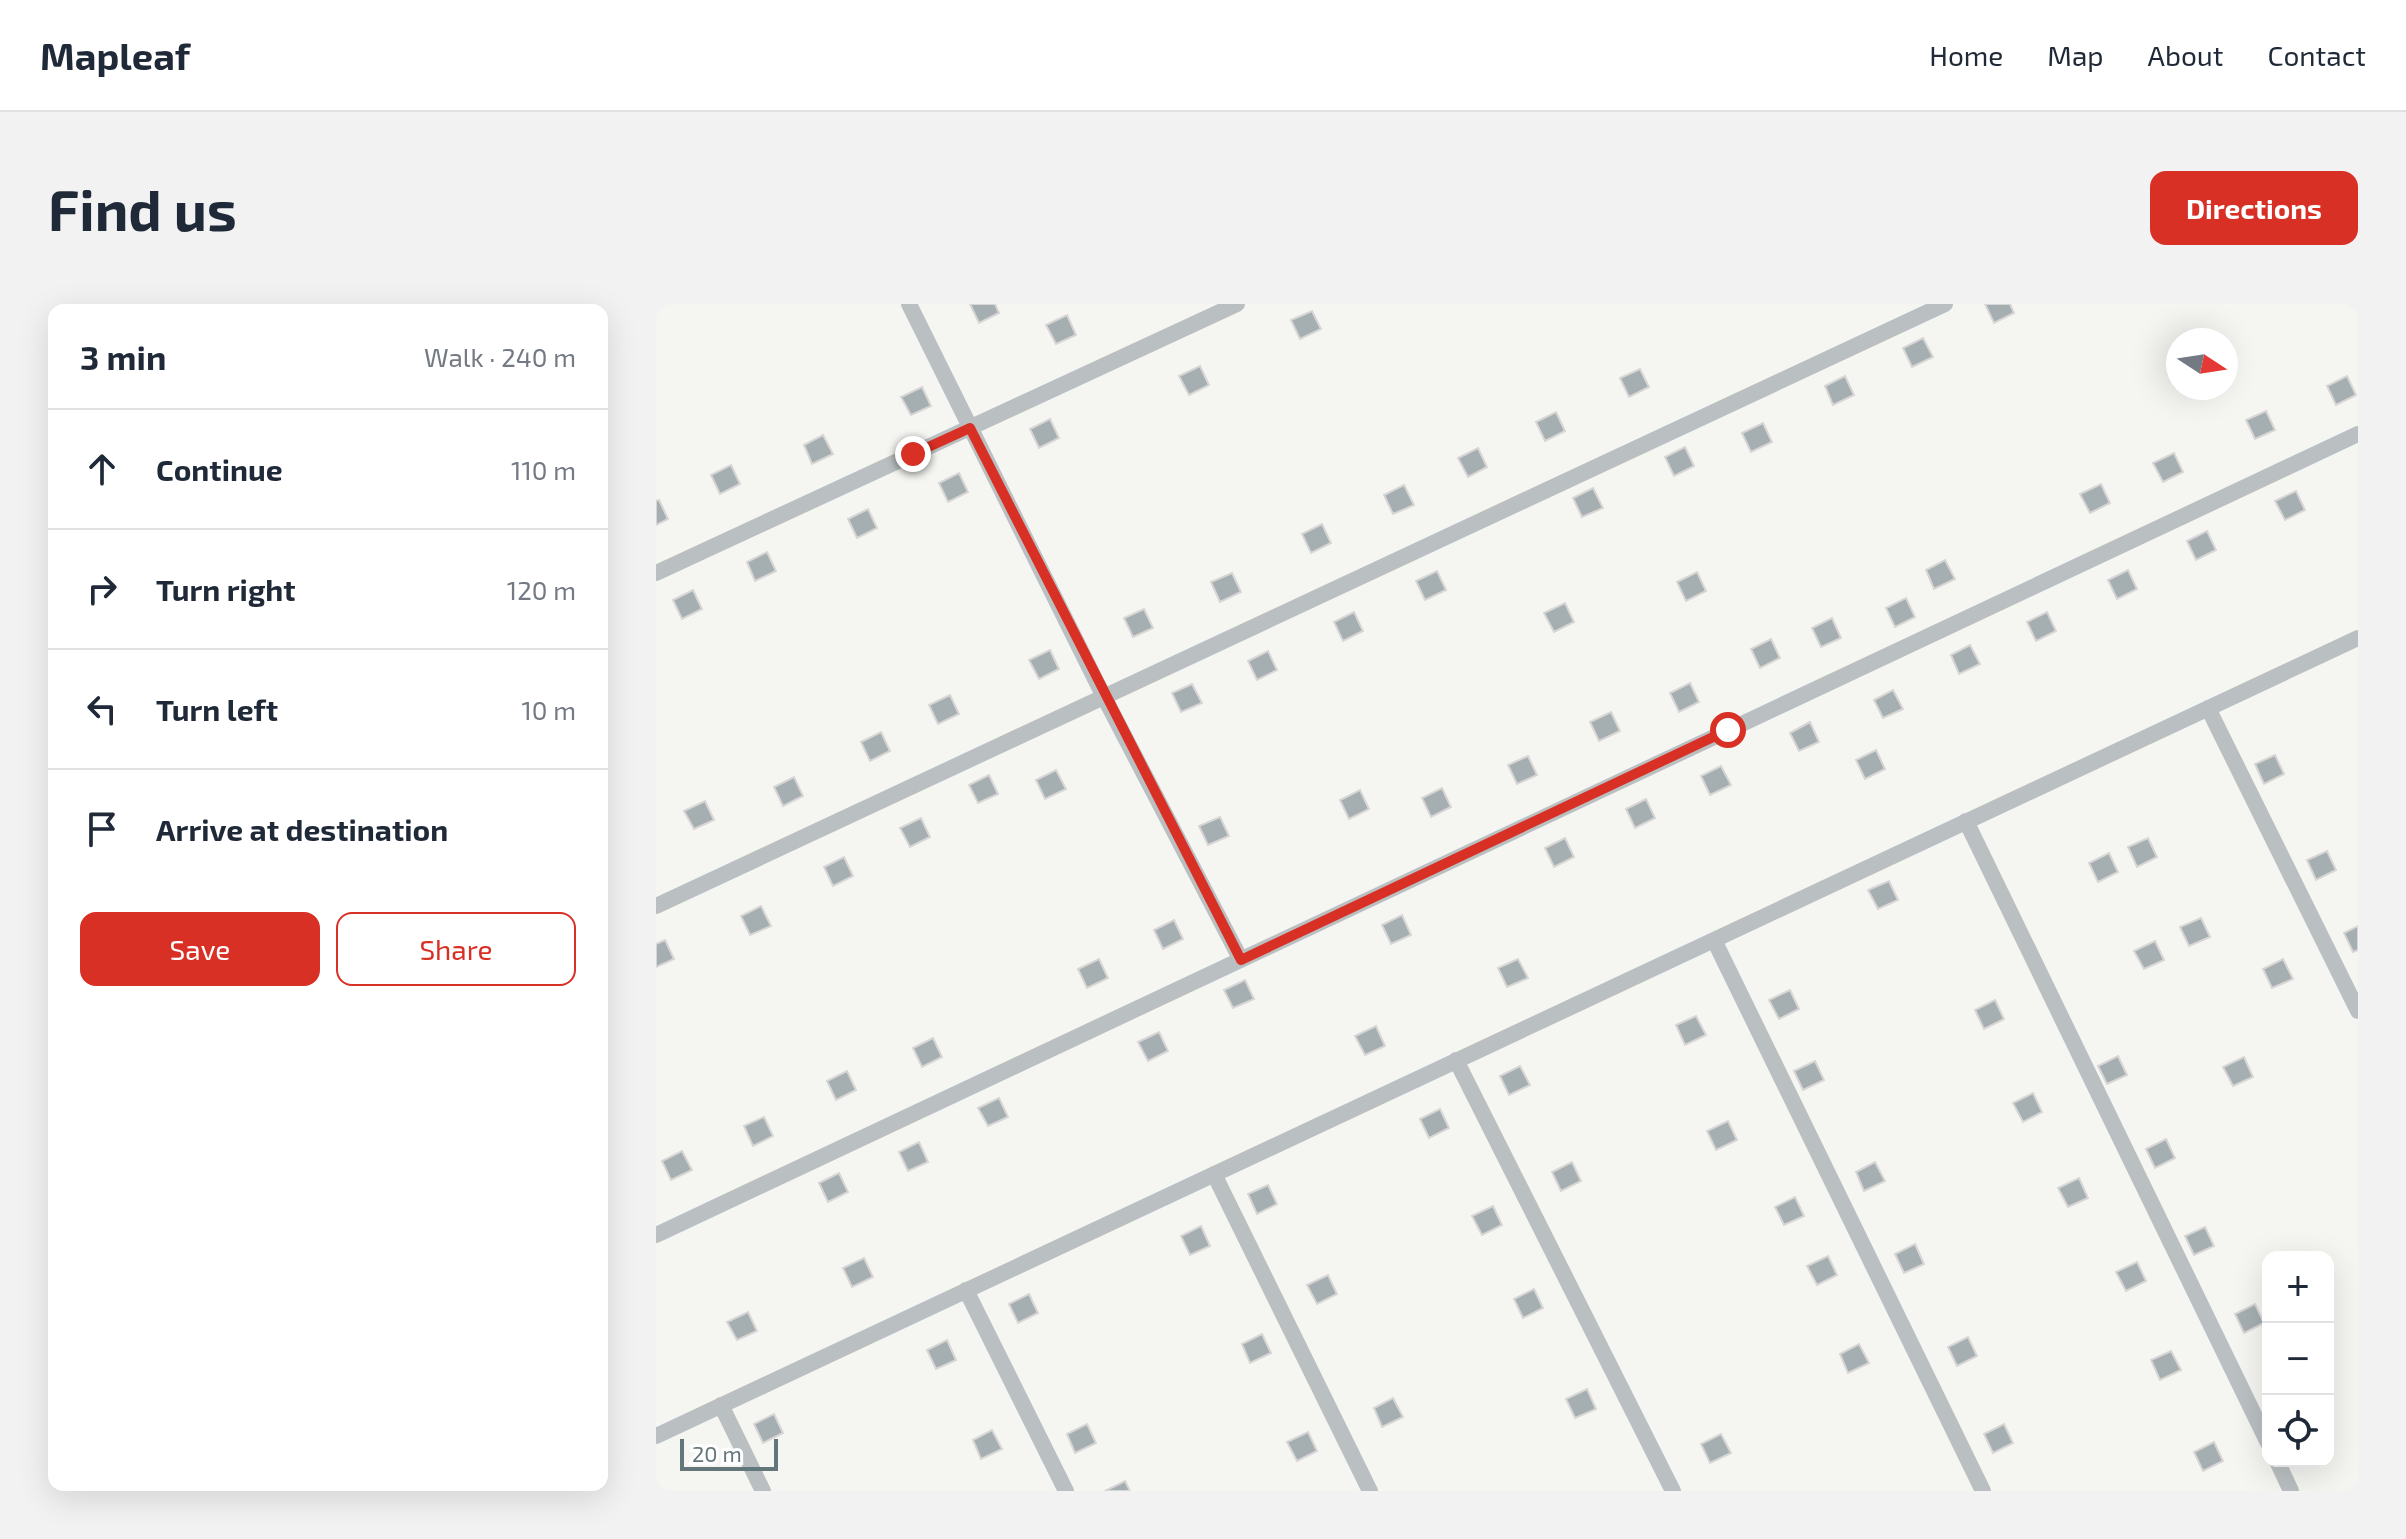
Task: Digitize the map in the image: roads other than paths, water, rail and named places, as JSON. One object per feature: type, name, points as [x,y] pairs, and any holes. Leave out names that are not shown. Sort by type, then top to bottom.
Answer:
[{"type":"lane","points":[[909,304],[1104,697],[1241,960]]},
{"type":"lane","points":[[656,573],[1237,304]]},
{"type":"lane","points":[[656,906],[1945,304]]},
{"type":"lane","points":[[656,1235],[2358,434]]},
{"type":"lane","points":[[656,1436],[2358,638]]},
{"type":"lane","points":[[2208,708],[2358,1011]]},
{"type":"lane","points":[[1966,821],[2262,1431]]},
{"type":"lane","points":[[1714,940],[1983,1491]]},
{"type":"lane","points":[[1456,1060],[1673,1491]]},
{"type":"lane","points":[[1214,1174],[1370,1491]]},
{"type":"lane","points":[[966,1290],[1066,1491]]},
{"type":"lane","points":[[721,1405],[763,1491]]},
{"type":"lane","points":[[2280,1467],[2291,1491]]}]
